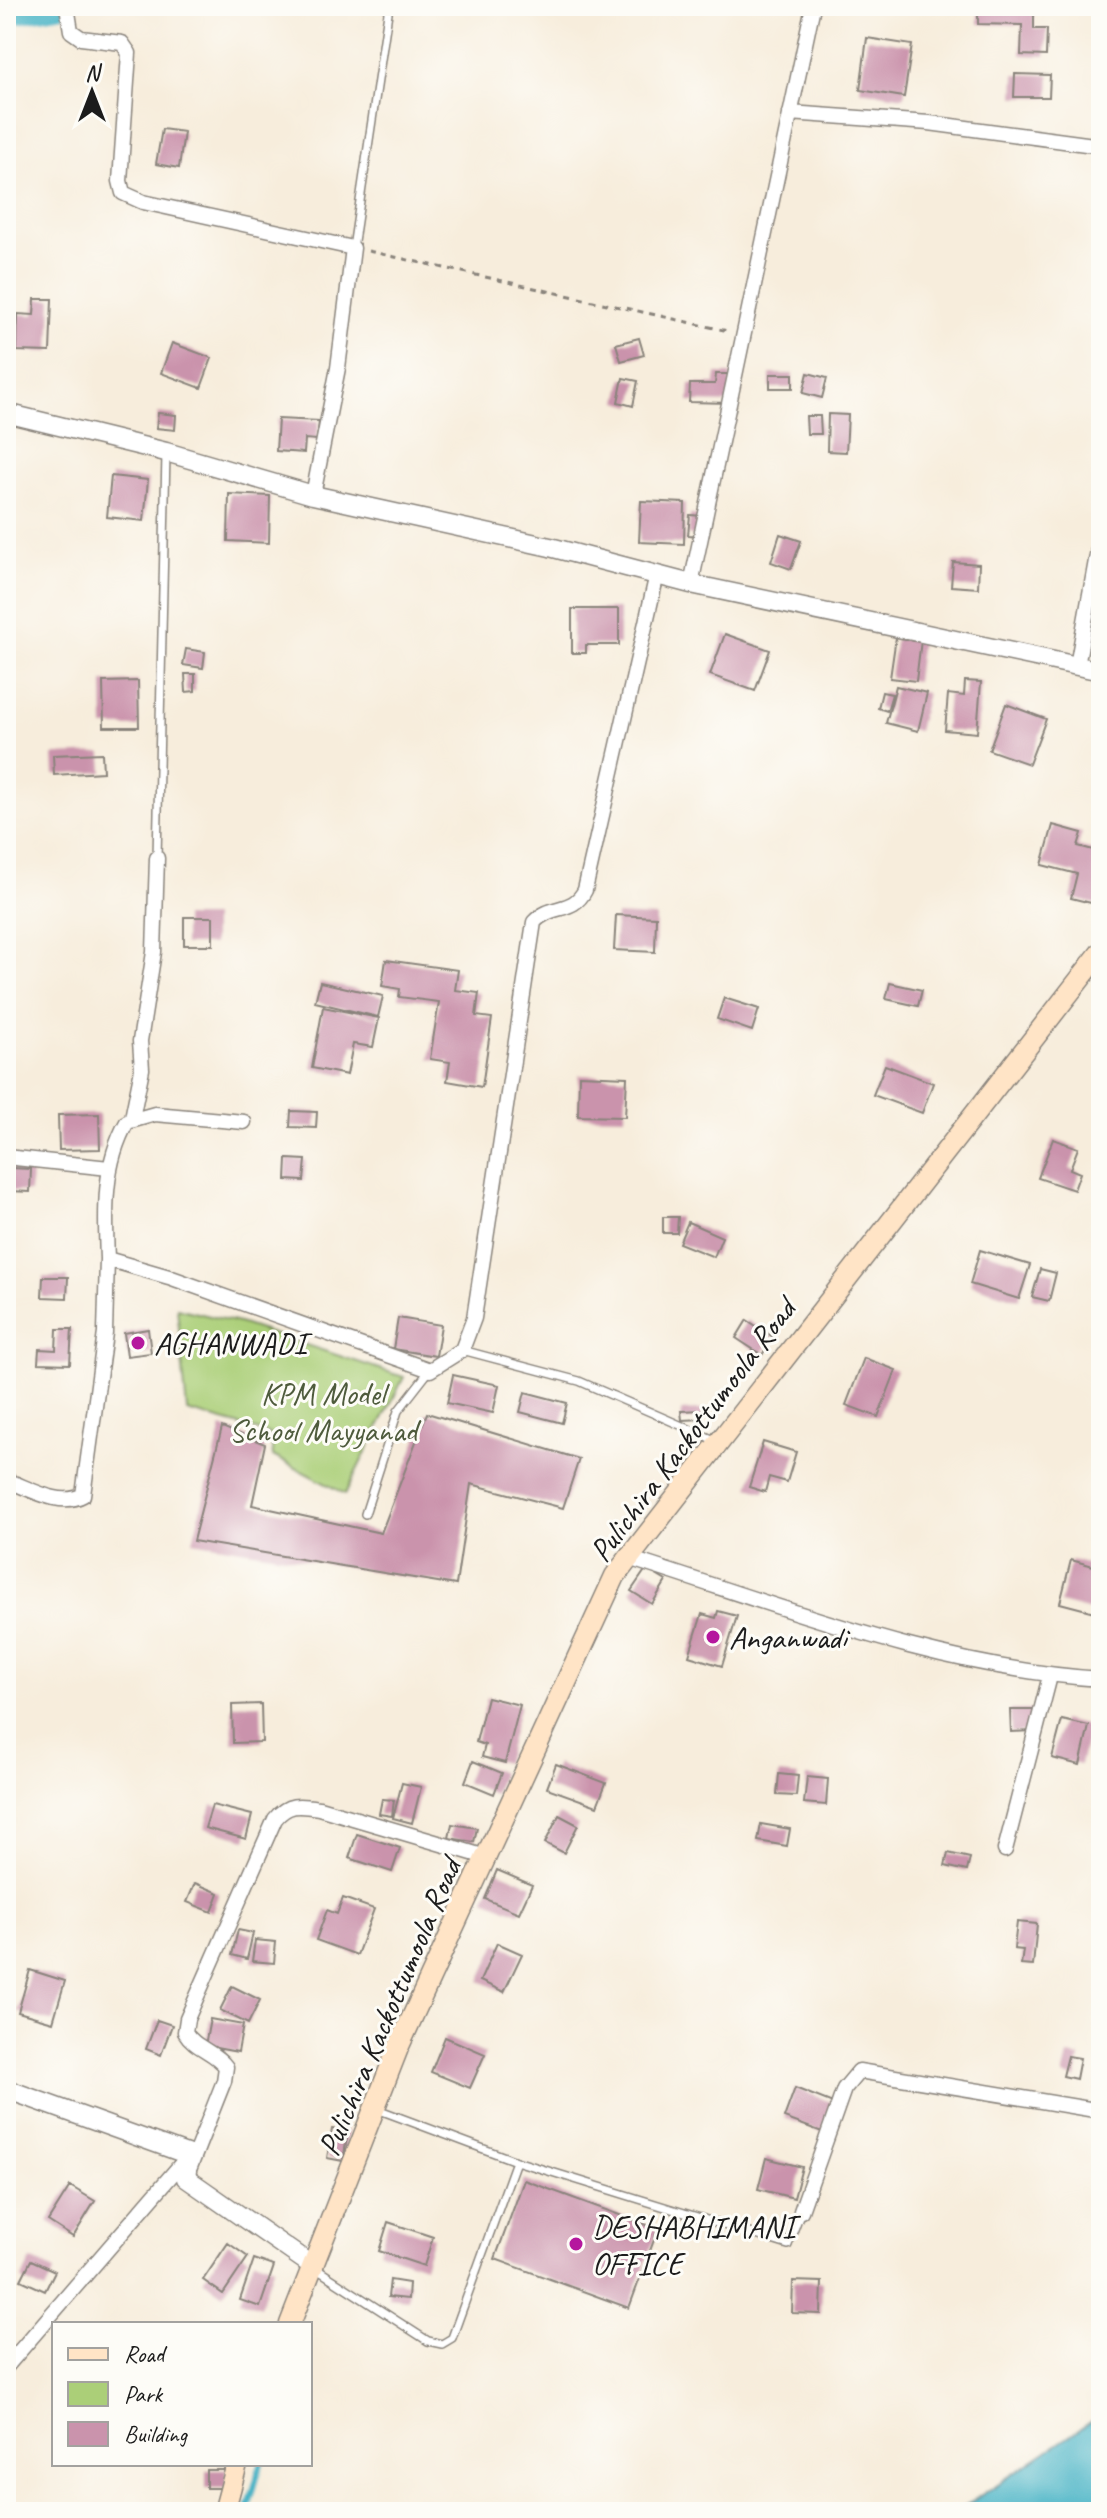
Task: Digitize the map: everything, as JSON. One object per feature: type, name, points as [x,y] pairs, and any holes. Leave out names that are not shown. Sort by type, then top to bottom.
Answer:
[{"type":"main road","name":"Pulichira Kackottumoola Road","points":[[291,2322],[377,2109],[398,2048],[615,1576],[1101,952]]},
{"type":"main road","points":[[224,2512],[236,2466]]},
{"type":"street","points":[[67,6],[71,31],[81,38],[122,43],[129,53],[120,181],[123,193],[143,202],[353,248],[338,368],[313,495]]},
{"type":"street","points":[[691,584],[813,6]]},
{"type":"street","points":[[790,113],[929,123],[1101,146]]},
{"type":"street","points":[[6,413],[166,452],[313,495],[691,584],[1101,671]]},
{"type":"street","points":[[1077,666],[1101,533]]},
{"type":"street","points":[[107,1259],[169,1277],[430,1370],[462,1350],[474,1318],[534,922],[545,911],[580,900],[585,890],[657,574]]},
{"type":"street","points":[[6,1480],[59,1500],[74,1500],[83,1495],[105,1333],[109,1168],[115,1142],[132,1118],[142,1069],[140,1041],[154,952],[157,858]]},
{"type":"street","points":[[132,1118],[155,1114],[244,1122]]},
{"type":"street","points":[[6,1157],[109,1168]]},
{"type":"street","points":[[628,1558],[924,1651],[1050,1676],[1101,1679]]},
{"type":"street","points":[[1005,1850],[1050,1676]]},
{"type":"street","points":[[186,2178],[224,2081],[226,2067],[220,2059],[192,2043],[185,2032],[187,2019],[275,1819],[285,1807],[319,1808],[486,1857]]},
{"type":"street","points":[[801,2211],[844,2089],[859,2071],[1101,2111]]},
{"type":"street","points":[[6,2089],[189,2155]]},
{"type":"street","points":[[186,2178],[189,2155]]},
{"type":"street","points":[[6,2367],[189,2155]]},
{"type":"street","points":[[186,2178],[314,2267]]},
{"type":"lane","points":[[353,248],[389,6]]},
{"type":"lane","points":[[157,858],[166,452]]},
{"type":"lane","points":[[462,1350],[579,1381],[721,1442]]},
{"type":"lane","points":[[365,1514],[398,1411],[430,1370]]},
{"type":"lane","points":[[377,2109],[516,2161],[788,2245],[801,2211]]},
{"type":"lane","points":[[314,2267],[428,2341],[442,2344],[452,2338],[516,2161]]},
{"type":"path","points":[[353,248],[743,335]]},
{"type":"green space","name":"KPM Model School Mayyanad","points":[[177,1308],[239,1323],[404,1377],[345,1494],[273,1456],[270,1434],[187,1411]]},
{"type":"water","points":[[1101,2415],[1101,2512],[956,2512]]},
{"type":"building","points":[[978,6],[1034,6],[1034,29],[1047,29],[1046,56],[1021,55],[1022,25],[978,24]]},
{"type":"building","points":[[1097,13],[1101,13],[1101,36],[1096,35]]},
{"type":"building","points":[[867,38],[912,45],[904,97],[860,90]]},
{"type":"building","points":[[1015,74],[1050,75],[1049,97],[1014,97]]},
{"type":"building","points":[[162,129],[184,132],[179,168],[156,164]]},
{"type":"building","points":[[35,299],[52,299],[50,352],[17,351],[18,314],[34,315]]},
{"type":"building","points":[[639,338],[644,355],[621,361],[616,344]]},
{"type":"building","points":[[172,343],[212,358],[201,388],[161,373]]},
{"type":"building","points":[[808,373],[827,378],[822,398],[803,393]]},
{"type":"building","points":[[716,374],[731,374],[730,403],[689,402],[690,384],[715,384]]},
{"type":"building","points":[[770,374],[793,374],[793,388],[770,388]]},
{"type":"building","points":[[623,378],[638,381],[633,406],[618,402]]},
{"type":"building","points":[[158,413],[176,415],[175,430],[156,428]]},
{"type":"building","points":[[828,414],[848,415],[846,452],[827,451]]},
{"type":"building","points":[[806,416],[820,416],[821,434],[807,434]]},
{"type":"building","points":[[278,419],[319,421],[317,440],[305,439],[304,453],[276,451]]},
{"type":"building","points":[[111,476],[148,480],[144,521],[107,517]]},
{"type":"building","points":[[229,494],[270,496],[269,543],[228,541]]},
{"type":"building","points":[[641,501],[685,503],[684,544],[639,542]]},
{"type":"building","points":[[690,515],[703,516],[702,536],[688,535]]},
{"type":"building","points":[[780,534],[801,541],[791,569],[771,562]]},
{"type":"building","points":[[953,562],[979,564],[978,588],[951,586]]},
{"type":"building","points":[[572,609],[619,609],[619,645],[586,645],[586,653],[572,653]]},
{"type":"building","points":[[725,634],[770,650],[755,691],[710,675]]},
{"type":"building","points":[[896,637],[921,640],[916,681],[890,678]]},
{"type":"building","points":[[186,649],[205,652],[203,668],[183,665]]},
{"type":"building","points":[[185,674],[195,674],[195,691],[186,692]]},
{"type":"building","points":[[138,681],[139,727],[104,727],[103,682]]},
{"type":"building","points":[[965,681],[981,682],[977,733],[945,730],[948,694],[964,696]]},
{"type":"building","points":[[896,686],[927,693],[918,731],[886,723]]},
{"type":"building","points":[[882,692],[892,694],[887,711],[878,708]]},
{"type":"building","points":[[1006,704],[1046,719],[1029,764],[989,750]]},
{"type":"building","points":[[102,753],[103,772],[54,775],[53,755]]},
{"type":"building","points":[[1053,825],[1082,833],[1078,846],[1101,852],[1099,905],[1071,898],[1077,874],[1042,865]]},
{"type":"building","points":[[616,915],[656,917],[655,952],[614,950]]},
{"type":"building","points":[[184,917],[213,917],[213,945],[184,945]]},
{"type":"building","points":[[386,960],[458,970],[455,990],[479,993],[476,1016],[492,1018],[482,1087],[447,1081],[450,1062],[430,1059],[439,1002],[399,997],[400,989],[382,986]]},
{"type":"building","points":[[320,982],[383,996],[378,1017],[315,1002]]},
{"type":"building","points":[[890,983],[922,990],[918,1006],[886,999]]},
{"type":"building","points":[[724,998],[759,1009],[752,1031],[717,1019]]},
{"type":"building","points":[[323,1007],[379,1018],[373,1047],[353,1044],[347,1075],[312,1068]]},
{"type":"building","points":[[885,1065],[933,1083],[922,1113],[873,1095]]},
{"type":"building","points":[[579,1075],[627,1077],[625,1117],[578,1116]]},
{"type":"building","points":[[291,1111],[317,1112],[316,1128],[290,1127]]},
{"type":"building","points":[[99,1114],[100,1149],[59,1150],[58,1115]]},
{"type":"building","points":[[1053,1139],[1078,1148],[1070,1169],[1080,1173],[1074,1190],[1038,1178]]},
{"type":"building","points":[[287,1159],[306,1160],[304,1181],[286,1180]]},
{"type":"building","points":[[11,1168],[31,1169],[30,1192],[10,1191]]},
{"type":"building","points":[[663,1217],[678,1217],[677,1233],[663,1233]]},
{"type":"building","points":[[688,1222],[722,1237],[714,1257],[679,1243]]},
{"type":"building","points":[[980,1250],[1030,1265],[1019,1299],[970,1284]]},
{"type":"building","points":[[1040,1269],[1056,1273],[1049,1301],[1032,1297]]},
{"type":"building","points":[[43,1277],[68,1277],[67,1298],[42,1297]]},
{"type":"building","points":[[398,1318],[441,1325],[436,1356],[393,1349]]},
{"type":"building","points":[[747,1320],[773,1337],[762,1355],[736,1338]]},
{"type":"building","points":[[57,1329],[72,1329],[70,1364],[38,1363],[39,1349],[56,1350]]},
{"type":"building","name":"AGHANWADI","points":[[148,1329],[151,1353],[127,1356],[124,1333]]},
{"type":"building","points":[[864,1358],[896,1370],[878,1417],[846,1405]]},
{"type":"building","points":[[453,1375],[499,1385],[493,1413],[447,1403]]},
{"type":"building","points":[[525,1392],[567,1403],[562,1423],[520,1412]]},
{"type":"building","points":[[702,1410],[703,1419],[682,1420],[681,1411]]},
{"type":"building","name":"KPM Model School Mayyanad","points":[[427,1413],[579,1459],[563,1508],[471,1484],[456,1585],[193,1541],[222,1427],[265,1444],[252,1505],[381,1533]]},
{"type":"building","points":[[763,1442],[796,1452],[787,1482],[769,1477],[765,1492],[749,1487]]},
{"type":"building","points":[[1071,1560],[1101,1568],[1098,1613],[1060,1603]]},
{"type":"building","points":[[646,1569],[666,1581],[652,1604],[631,1591]]},
{"type":"building","name":"Anganwadi","points":[[718,1611],[737,1616],[722,1666],[689,1656],[702,1614],[716,1618]]},
{"type":"building","points":[[487,1697],[520,1705],[505,1763],[482,1757],[485,1745],[476,1742]]},
{"type":"building","points":[[261,1704],[262,1742],[233,1743],[232,1705]]},
{"type":"building","points":[[1010,1710],[1033,1710],[1033,1731],[1011,1732]]},
{"type":"building","points":[[1062,1720],[1089,1726],[1080,1765],[1052,1758]]},
{"type":"building","points":[[473,1761],[502,1773],[494,1794],[465,1782]]},
{"type":"building","points":[[556,1764],[606,1783],[597,1806],[547,1788]]},
{"type":"building","points":[[779,1774],[798,1776],[796,1796],[777,1795]]},
{"type":"building","points":[[807,1777],[828,1779],[826,1805],[804,1803]]},
{"type":"building","points":[[402,1783],[421,1787],[412,1823],[393,1818]]},
{"type":"building","points":[[382,1799],[394,1800],[392,1816],[379,1814]]},
{"type":"building","points":[[212,1805],[252,1815],[246,1839],[205,1828]]},
{"type":"building","points":[[559,1815],[578,1825],[564,1853],[545,1843]]},
{"type":"building","points":[[452,1824],[477,1828],[474,1842],[449,1838]]},
{"type":"building","points":[[761,1824],[790,1829],[787,1846],[758,1841]]},
{"type":"building","points":[[357,1834],[400,1848],[392,1872],[349,1858]]},
{"type":"building","points":[[948,1853],[970,1858],[967,1871],[945,1866]]},
{"type":"building","points":[[497,1870],[532,1885],[519,1913],[485,1899]]},
{"type":"building","points":[[195,1883],[219,1893],[212,1912],[187,1902]]},
{"type":"building","points":[[343,1898],[374,1909],[357,1955],[316,1940],[327,1910],[337,1914]]},
{"type":"building","points":[[1017,1922],[1037,1924],[1033,1966],[1021,1965],[1023,1950],[1014,1949]]},
{"type":"building","points":[[238,1930],[253,1933],[247,1959],[232,1955]]},
{"type":"building","points":[[255,1940],[276,1942],[274,1963],[252,1961]]},
{"type":"building","points":[[497,1943],[522,1954],[504,1992],[480,1981]]},
{"type":"building","points":[[30,1970],[65,1981],[53,2022],[18,2012]]},
{"type":"building","points":[[232,1986],[260,2000],[248,2024],[220,2010]]},
{"type":"building","points":[[210,2019],[243,2025],[238,2052],[205,2046]]},
{"type":"building","points":[[157,2020],[172,2025],[161,2055],[146,2049]]},
{"type":"building","points":[[445,2037],[485,2054],[470,2088],[431,2072]]},
{"type":"building","points":[[1068,2056],[1080,2058],[1076,2079],[1063,2076]]},
{"type":"building","points":[[795,2088],[833,2103],[822,2132],[784,2118]]},
{"type":"building","points":[[332,2129],[348,2131],[343,2161],[327,2158]]},
{"type":"building","points":[[766,2158],[802,2167],[794,2198],[758,2189]]},
{"type":"building","name":"DESHABHIMANI OFFICE","points":[[524,2180],[658,2229],[629,2308],[495,2259]]},
{"type":"building","points":[[70,2186],[95,2201],[73,2237],[48,2221]]},
{"type":"building","points":[[388,2222],[433,2237],[424,2266],[379,2251]]},
{"type":"building","points":[[228,2243],[248,2257],[223,2294],[203,2280]]},
{"type":"building","points":[[254,2259],[274,2266],[260,2307],[240,2300]]},
{"type":"building","points":[[31,2260],[55,2271],[45,2291],[21,2280]]},
{"type":"building","points":[[390,2280],[409,2283],[408,2299],[388,2297]]},
{"type":"building","points":[[793,2281],[822,2282],[821,2314],[792,2313]]},
{"type":"building","points":[[206,2470],[227,2470],[227,2488],[206,2488]]},
{"type":"waterway","points":[[6,16],[64,6]]},
{"type":"waterway","points":[[247,2512],[260,2466]]},
{"type":"place","name":"AGHANWADI","points":[[138,1343]]},
{"type":"place","name":"Anganwadi","points":[[713,1637]]},
{"type":"place","name":"DESHABHIMANI OFFICE","points":[[576,2244]]}]
